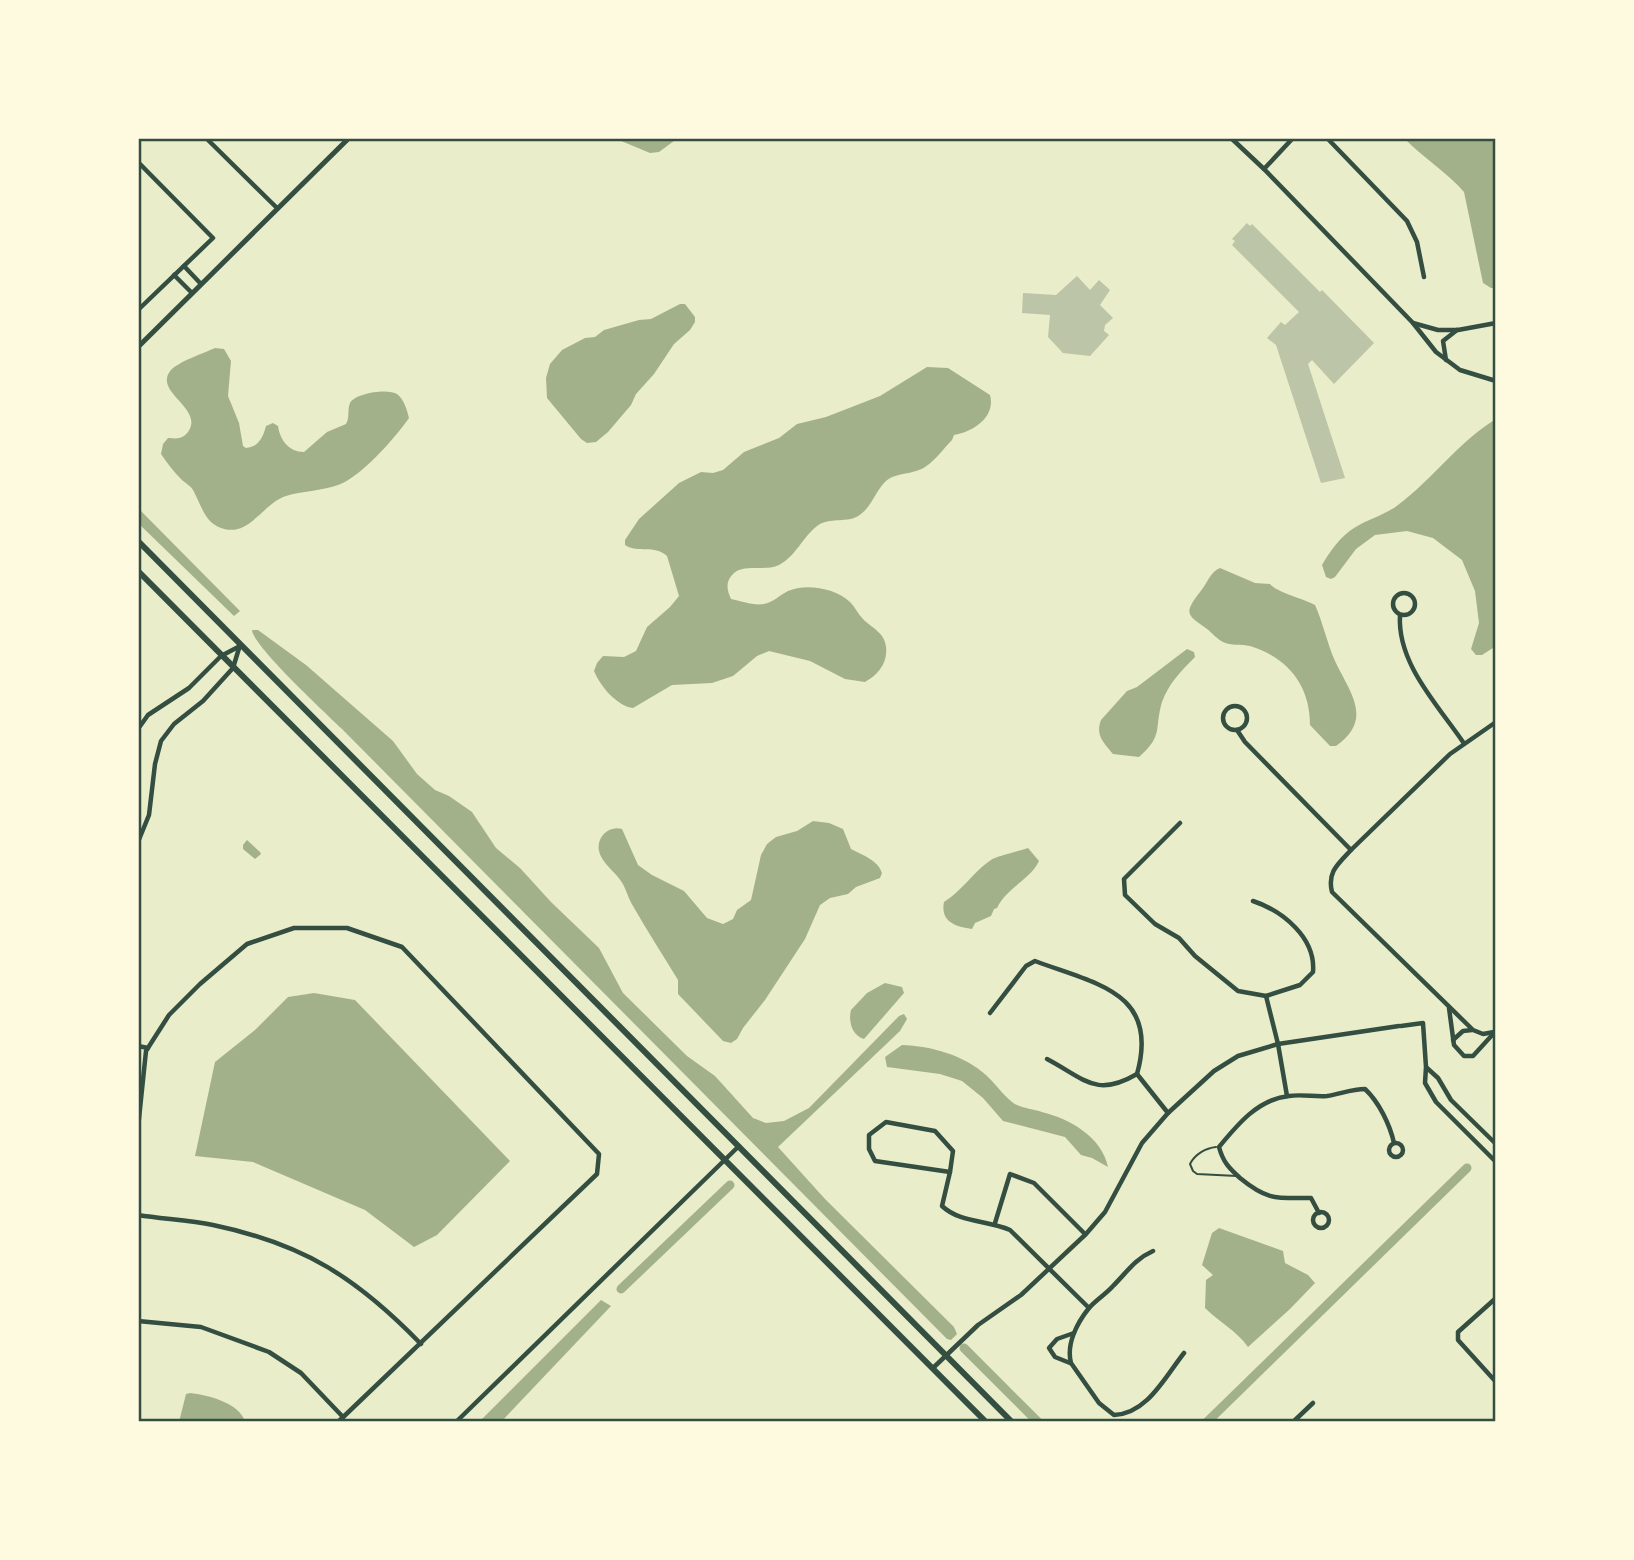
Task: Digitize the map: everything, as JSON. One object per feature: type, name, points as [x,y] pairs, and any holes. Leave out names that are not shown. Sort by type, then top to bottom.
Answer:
[{"type":"main road","points":[[138,541],[1012,1422]]},
{"type":"main road","points":[[138,571],[986,1422]]},
{"type":"street","points":[[206,138],[277,208]]},
{"type":"street","points":[[138,347],[349,138]]},
{"type":"street","points":[[1231,138],[1264,169],[1446,360],[1460,370],[1496,381]]},
{"type":"street","points":[[1264,169],[1293,138]]},
{"type":"street","points":[[1327,138],[1407,221],[1417,242],[1423,277]]},
{"type":"street","points":[[138,162],[213,239],[138,310]]},
{"type":"street","points":[[184,266],[201,284]]},
{"type":"street","points":[[174,275],[192,293]]},
{"type":"street","points":[[1413,323],[1438,330],[1496,324]]},
{"type":"street","points":[[1446,360],[1443,341],[1458,330]]},
{"type":"street","points":[[1408,593],[1414,598],[1414,610],[1400,615],[1394,610],[1393,599],[1398,594],[1408,593]]},
{"type":"street","points":[[1400,615],[1399,630],[1412,668],[1463,743]]},
{"type":"street","points":[[138,729],[148,715],[189,688],[221,656],[240,645]]},
{"type":"street","points":[[138,842],[149,815],[155,764],[161,741],[174,724],[203,701],[233,667],[240,645]]},
{"type":"street","points":[[1237,730],[1244,726],[1247,715],[1243,709],[1232,707],[1225,712],[1223,719],[1226,726],[1237,730],[1245,742],[1351,850]]},
{"type":"street","points":[[1495,1031],[1483,1034],[1473,1030],[1332,892],[1330,882],[1333,870],[1351,850],[1463,743],[1496,722]]},
{"type":"street","points":[[1180,823],[1124,879],[1125,895],[1155,924],[1180,938],[1195,956],[1238,991],[1266,996],[1300,985],[1313,972],[1314,957],[1300,934],[1283,916],[1271,907],[1253,901]]},
{"type":"street","points":[[138,1128],[148,1048],[169,1014],[200,984],[247,944],[294,928],[347,928],[402,947],[599,1154],[597,1174],[338,1422]]},
{"type":"street","points":[[990,1013],[1026,966],[1035,961],[1107,988],[1125,1000],[1138,1016],[1143,1032],[1143,1054],[1137,1074],[1119,1084],[1104,1087],[1096,1085],[1047,1059]]},
{"type":"street","points":[[1266,996],[1279,1044],[1287,1096]]},
{"type":"street","points":[[1449,1007],[1453,1040],[1460,1054],[1473,1056],[1495,1031]]},
{"type":"street","points":[[933,1368],[978,1325],[1021,1296],[1086,1234],[1105,1212],[1142,1143],[1168,1114],[1214,1071],[1238,1056],[1279,1044],[1423,1023],[1425,1083],[1436,1102],[1496,1162]]},
{"type":"street","points":[[1453,1040],[1463,1031],[1473,1030]]},
{"type":"street","points":[[138,1046],[148,1048]]},
{"type":"street","points":[[138,1056],[146,1058]]},
{"type":"street","points":[[1426,1067],[1438,1078],[1451,1100],[1496,1144]]},
{"type":"street","points":[[1137,1074],[1168,1114]]},
{"type":"street","points":[[1319,1213],[1311,1198],[1275,1198],[1259,1194],[1222,1159],[1219,1147],[1251,1113],[1272,1100],[1287,1096],[1328,1096],[1365,1089],[1373,1096],[1394,1143]]},
{"type":"street","points":[[950,1172],[875,1161],[869,1150],[869,1135],[886,1122],[935,1131],[953,1151],[950,1172],[942,1206],[953,1216],[995,1223],[1010,1230],[1089,1308]]},
{"type":"street","points":[[456,1422],[740,1146]]},
{"type":"street","points":[[995,1223],[1010,1174],[1034,1183],[1086,1234]]},
{"type":"street","points":[[138,1215],[211,1225],[265,1238],[316,1259],[359,1287],[392,1314],[421,1344]]},
{"type":"street","points":[[1153,1251],[1140,1257],[1109,1291],[1089,1308],[1069,1347],[1071,1363],[1099,1403],[1114,1415],[1127,1415],[1140,1407],[1184,1353]]},
{"type":"street","points":[[1496,1298],[1458,1332],[1458,1340],[1496,1382]]},
{"type":"street","points":[[138,1321],[201,1327],[269,1352],[301,1373],[343,1417]]},
{"type":"street","points":[[1071,1363],[1055,1357],[1049,1348],[1057,1339],[1075,1332]]},
{"type":"street","points":[[1293,1422],[1313,1403]]},
{"type":"lane","points":[[1219,1147],[1200,1153],[1190,1164],[1193,1171],[1198,1174],[1238,1176]]},
{"type":"shaded area","points":[[614,138],[678,138],[659,152],[650,153]]},
{"type":"shaded area","points":[[1404,138],[1496,138],[1496,288],[1483,283],[1464,192]]},
{"type":"shaded area","points":[[685,304],[695,317],[690,330],[674,344],[654,374],[636,394],[631,405],[608,432],[596,442],[587,443],[581,439],[547,398],[546,378],[550,364],[562,350],[585,338],[595,337],[604,330],[651,319]]},
{"type":"shaded area","points":[[215,348],[224,349],[231,361],[228,396],[239,423],[243,446],[246,448],[257,444],[266,426],[273,423],[278,426],[286,444],[294,450],[304,452],[327,432],[346,424],[353,399],[372,392],[387,391],[397,394],[409,418],[377,456],[347,481],[332,487],[286,496],[240,528],[221,528],[211,522],[192,488],[161,454],[163,444],[168,438],[184,436],[191,423],[190,415],[168,386],[167,378],[171,370]]},
{"type":"shaded area","points":[[927,367],[948,368],[990,395],[990,410],[986,417],[968,431],[954,435],[925,467],[885,482],[868,507],[859,515],[821,524],[779,565],[742,569],[730,577],[728,583],[731,599],[756,604],[773,601],[788,591],[803,587],[829,590],[844,597],[885,642],[884,663],[878,672],[865,682],[845,679],[810,661],[769,651],[757,656],[733,676],[712,683],[672,685],[633,708],[610,694],[594,671],[597,663],[603,656],[624,657],[636,651],[647,627],[679,596],[667,556],[657,550],[635,549],[625,545],[625,540],[639,519],[679,483],[701,472],[723,470],[744,452],[779,438],[797,424],[826,417],[880,396]]},
{"type":"shaded area","points":[[1496,419],[1496,646],[1482,655],[1476,655],[1471,649],[1479,623],[1475,591],[1462,560],[1433,538],[1407,531],[1375,535],[1356,549],[1335,577],[1326,577],[1322,565],[1349,531],[1398,505],[1470,438]]},
{"type":"shaded area","points":[[138,508],[240,611],[234,616],[138,523]]},
{"type":"shaded area","points":[[1220,568],[1255,583],[1270,584],[1315,605],[1332,654],[1355,705],[1354,726],[1336,746],[1330,746],[1310,725],[1306,697],[1286,666],[1250,646],[1223,642],[1190,614],[1191,605],[1211,575]]},
{"type":"shaded area","points":[[252,630],[258,630],[306,665],[393,741],[417,774],[435,790],[472,812],[496,848],[520,868],[599,948],[623,993],[687,1056],[715,1076],[753,1118],[766,1123],[784,1121],[809,1108],[904,1014],[907,1019],[900,1031],[778,1147],[825,1199],[954,1327],[957,1334],[951,1340],[947,1339],[291,679],[264,650]]},
{"type":"shaded area","points":[[1187,649],[1194,652],[1195,657],[1165,695],[1152,743],[1139,757],[1113,754],[1100,734],[1101,720],[1127,691],[1137,687]]},
{"type":"shaded area","points":[[813,821],[829,823],[843,829],[851,849],[869,858],[880,868],[880,878],[856,887],[848,894],[830,898],[820,905],[805,939],[765,1000],[737,1039],[731,1043],[723,1041],[678,994],[678,980],[631,903],[623,884],[602,859],[600,841],[604,833],[612,829],[622,829],[638,865],[684,891],[707,918],[723,924],[733,919],[737,910],[751,900],[761,855],[767,844],[776,837],[797,831]]},
{"type":"shaded area","points":[[247,840],[261,854],[255,859],[243,849]]},
{"type":"shaded area","points":[[1028,848],[1039,861],[1030,874],[1006,895],[991,916],[975,923],[972,929],[955,925],[947,919],[943,909],[944,902],[985,865],[994,858]]},
{"type":"shaded area","points":[[885,983],[902,987],[904,993],[864,1039],[856,1035],[852,1028],[851,1010],[867,993]]},
{"type":"shaded area","points":[[314,993],[355,1000],[510,1161],[437,1235],[414,1247],[365,1210],[253,1162],[195,1156],[215,1062],[255,1030],[288,997]]},
{"type":"shaded area","points":[[902,1045],[936,1050],[968,1062],[986,1075],[1015,1104],[1053,1115],[1083,1131],[1099,1147],[1108,1167],[1081,1155],[1065,1137],[1003,1121],[983,1098],[962,1081],[940,1074],[887,1067],[885,1057]]},
{"type":"shaded area","points":[[1219,1228],[1283,1251],[1285,1263],[1308,1275],[1315,1283],[1248,1347],[1239,1336],[1205,1308],[1206,1280],[1213,1275],[1202,1265],[1212,1233]]},
{"type":"shaded area","points":[[601,1300],[611,1306],[501,1422],[479,1422]]},
{"type":"shaded area","points":[[186,1394],[214,1398],[230,1405],[242,1415],[245,1422],[179,1422]]},
{"type":"building","points":[[1247,223],[1250,226],[1252,224],[1320,292],[1322,290],[1374,343],[1334,384],[1312,360],[1308,364],[1345,478],[1321,483],[1276,345],[1267,338],[1281,322],[1285,325],[1299,312],[1232,245],[1235,241],[1232,239]]},
{"type":"building","points":[[1077,276],[1090,290],[1099,280],[1110,290],[1100,305],[1113,318],[1105,325],[1104,331],[1109,335],[1090,356],[1063,353],[1048,337],[1050,315],[1022,313],[1023,293],[1056,295]]},
{"type":"waterway","points":[[1207,1422],[1467,1168]]},
{"type":"waterway","points":[[621,1289],[730,1185]]},
{"type":"waterway","points":[[964,1348],[1038,1422]]}]
